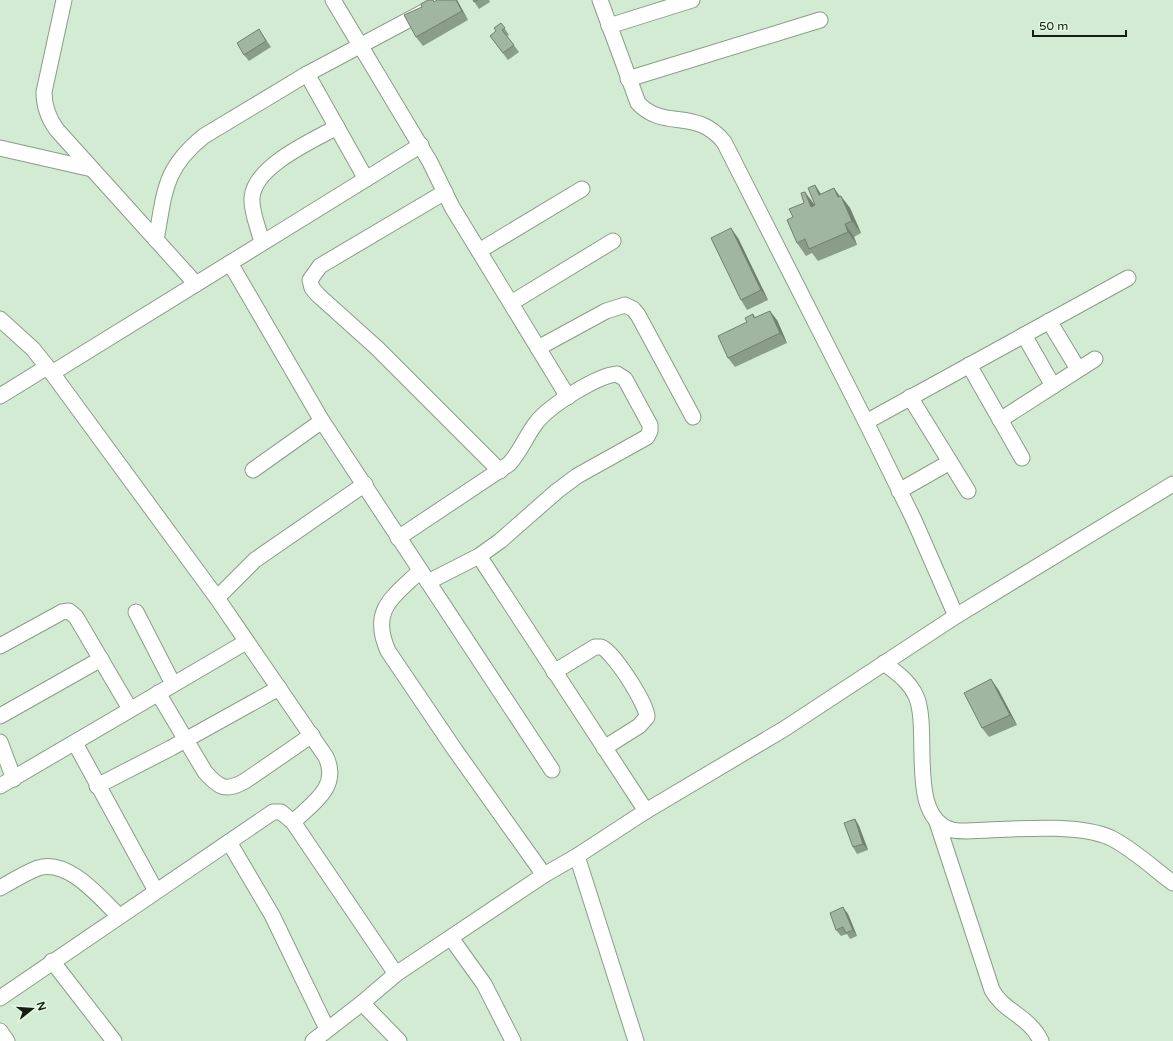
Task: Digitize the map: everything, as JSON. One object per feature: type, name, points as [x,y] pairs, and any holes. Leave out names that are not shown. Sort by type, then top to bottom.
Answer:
[{"type":"street","points":[[64,0],[46,76],[44,105],[49,119],[57,130],[196,284]]},
{"type":"street","points":[[333,0],[359,46],[421,145],[445,192],[479,251],[568,397]]},
{"type":"street","points":[[156,240],[167,184],[180,158],[204,136],[307,74],[446,0]]},
{"type":"street","points":[[600,0],[638,103],[645,110],[655,116],[694,121],[706,125],[717,132],[724,142],[866,422],[956,616]]},
{"type":"street","points":[[609,26],[692,0]]},
{"type":"street","points":[[628,79],[820,20]]},
{"type":"street","points":[[307,74],[366,179]]},
{"type":"street","points":[[262,243],[253,208],[252,197],[256,184],[274,164],[337,127]]},
{"type":"street","points":[[0,396],[49,370],[196,284],[421,145]]},
{"type":"street","points":[[0,148],[92,169]]},
{"type":"street","points":[[479,251],[582,189]]},
{"type":"street","points":[[445,192],[320,266],[310,280],[312,288],[318,295],[377,348],[500,471]]},
{"type":"street","points":[[511,303],[613,241]]},
{"type":"street","points":[[230,263],[322,421],[365,484],[398,538],[552,770]]},
{"type":"street","points":[[866,422],[1128,278]]},
{"type":"street","points":[[538,348],[606,311],[625,305],[633,309],[638,315],[693,417]]},
{"type":"street","points":[[0,319],[33,349],[49,370],[217,598],[246,642],[312,735],[331,766],[331,778],[327,787],[321,795],[292,822]]},
{"type":"street","points":[[1049,321],[1078,369]]},
{"type":"street","points":[[1024,335],[1053,386]]},
{"type":"street","points":[[1000,420],[1095,359]]},
{"type":"street","points":[[969,365],[1022,458]]},
{"type":"street","points":[[398,538],[500,471],[517,456],[532,428],[542,417],[568,397],[605,376],[617,374],[625,380],[647,419],[650,432],[642,440],[572,480],[479,556],[424,576],[395,595],[385,608],[380,623],[382,637],[388,651],[455,750],[544,875]]},
{"type":"street","points":[[910,397],[968,491]]},
{"type":"street","points":[[253,470],[322,421]]},
{"type":"street","points":[[899,491],[950,462]]},
{"type":"street","points":[[217,598],[255,560],[365,484]]},
{"type":"street","points":[[313,1041],[362,1003],[396,974],[544,875],[577,856],[646,811],[784,729],[956,616],[1173,484]]},
{"type":"street","points":[[479,556],[646,811]]},
{"type":"street","points":[[0,646],[62,612],[69,611],[76,617],[130,709]]},
{"type":"street","points":[[136,612],[173,684]]},
{"type":"street","points":[[0,786],[246,642]]},
{"type":"street","points":[[554,672],[595,647],[601,647],[611,653],[644,705],[647,717],[639,726],[604,748]]},
{"type":"street","points":[[0,716],[101,659]]},
{"type":"street","points":[[884,663],[904,678],[917,697],[920,718],[925,792],[929,809],[937,822],[992,990],[1000,1002],[1032,1026],[1041,1041]]},
{"type":"street","points":[[97,786],[186,740],[279,688]]},
{"type":"street","points":[[158,693],[206,772],[214,783],[224,788],[235,786],[245,781],[312,735]]},
{"type":"street","points":[[0,742],[14,778]]},
{"type":"street","points":[[75,743],[97,786],[156,891]]},
{"type":"street","points":[[0,998],[52,961],[273,812],[281,812],[292,822],[396,974]]},
{"type":"street","points":[[937,822],[952,830],[1066,829],[1097,833],[1111,838],[1124,846],[1173,883]]},
{"type":"street","points":[[229,842],[272,915],[327,1029]]},
{"type":"street","points":[[577,856],[636,1041]]},
{"type":"street","points":[[0,888],[40,868],[54,866],[75,876],[119,916]]},
{"type":"street","points":[[451,938],[484,984],[512,1041]]},
{"type":"street","points":[[52,961],[114,1041]]},
{"type":"street","points":[[362,1003],[399,1041]]},
{"type":"street","points":[[0,1031],[6,1041]]},
{"type":"building","points":[[428,0],[433,0],[434,2],[437,0],[456,0],[462,11],[416,37],[404,15],[422,7],[421,4]]},
{"type":"building","points":[[501,23],[505,28],[502,30],[514,45],[503,53],[490,36],[496,31],[494,28]]},
{"type":"building","points":[[259,29],[266,41],[244,55],[237,43]]},
{"type":"building","points":[[815,185],[819,195],[834,188],[838,197],[841,196],[852,221],[845,224],[848,232],[809,249],[805,239],[797,243],[787,220],[793,217],[789,209],[804,203],[801,193],[805,192],[811,207],[815,205],[808,188]]},
{"type":"building","points":[[731,228],[761,290],[741,300],[711,238]]},
{"type":"building","points":[[770,311],[780,333],[728,358],[718,336],[747,322],[745,318],[753,314],[754,318]]},
{"type":"building","points":[[991,679],[1010,715],[982,728],[964,693]]},
{"type":"building","points":[[855,819],[863,844],[853,847],[844,823]]},
{"type":"building","points":[[843,907],[853,930],[846,933],[843,927],[836,930],[830,913]]}]
